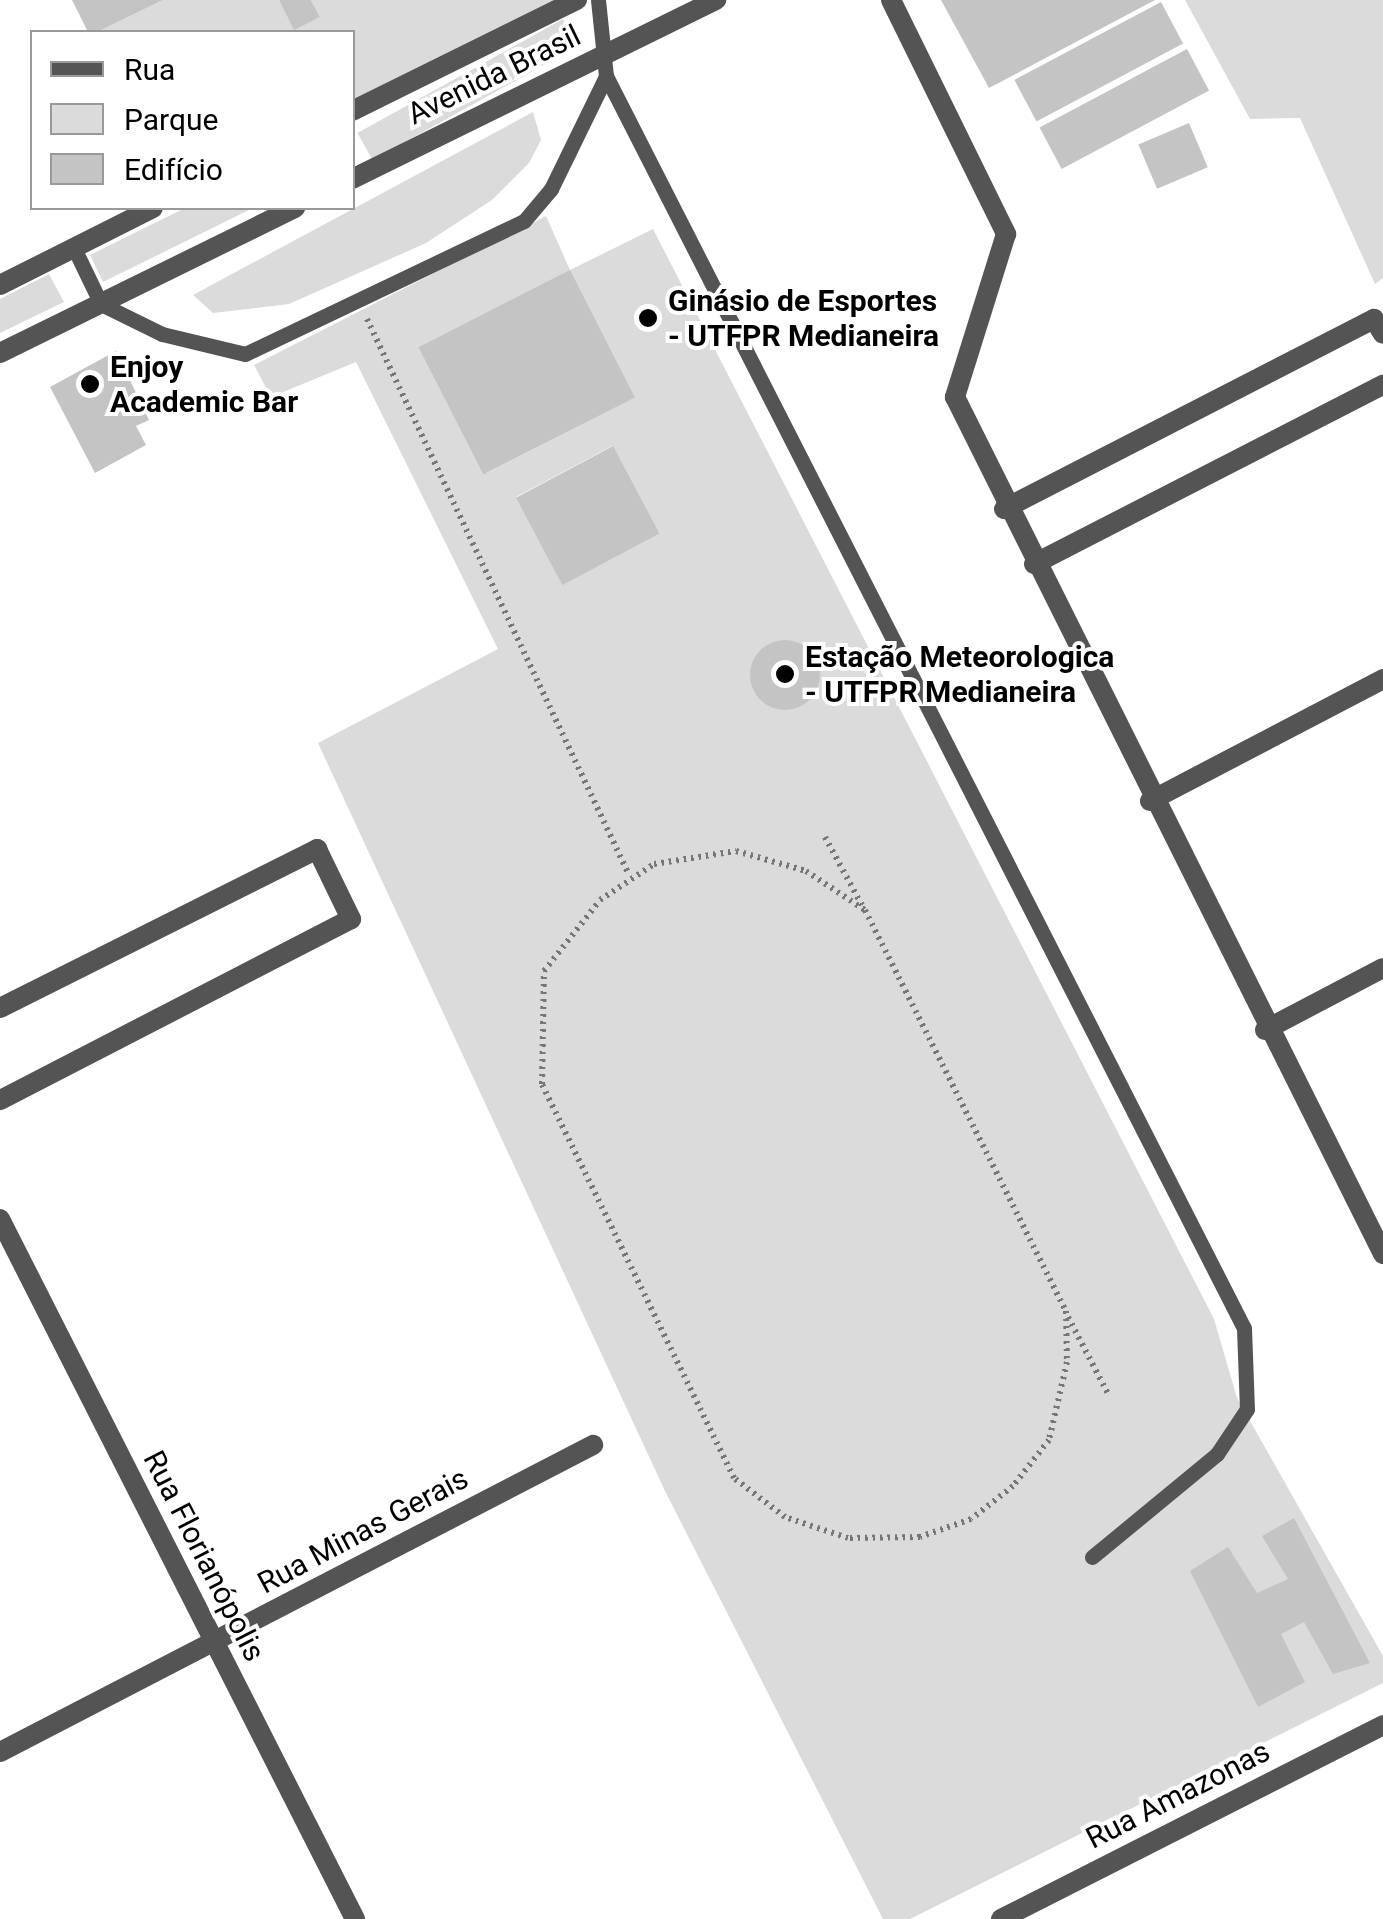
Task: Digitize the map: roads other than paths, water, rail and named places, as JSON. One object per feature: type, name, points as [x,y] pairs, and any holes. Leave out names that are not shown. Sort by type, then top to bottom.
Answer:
[{"type":"street","name":"Avenida Brasil","points":[[355,110],[577,0]]},
{"type":"street","name":"Avenida Brasil","points":[[355,178],[716,0]]},
{"type":"street","points":[[891,0],[1006,234],[955,397],[1004,509],[1265,1030],[1383,1254]]},
{"type":"street","points":[[0,285],[149,210]]},
{"type":"street","points":[[0,353],[292,210]]},
{"type":"street","points":[[1004,509],[1374,319],[1383,334]]},
{"type":"street","points":[[1034,564],[1383,385]]},
{"type":"street","points":[[1150,801],[1383,679]]},
{"type":"street","points":[[0,1008],[317,849],[351,919],[0,1100]]},
{"type":"street","points":[[1265,1030],[1383,968]]},
{"type":"street","name":"Rua Florianópolis","points":[[0,1219],[356,1919]]},
{"type":"street","name":"Rua Minas Gerais","points":[[0,1752],[593,1445]]},
{"type":"street","name":"Rua Amazonas","points":[[1001,1919],[1025,1914],[1383,1725]]},
{"type":"lane","points":[[74,248],[102,304],[162,334],[245,354],[524,221],[551,189],[606,76],[608,52],[598,0]]},
{"type":"lane","points":[[606,76],[1244,1328],[1248,1409],[1217,1454],[1092,1556]]},
{"type":"place","name":"Ginásio de Esportes - UTFPR Medianeira","points":[[648,318]]},
{"type":"place","name":"Enjoy Academic Bar","points":[[90,384]]},
{"type":"place","name":"Estação Meteorologica - UTFPR Medianeira","points":[[785,674]]}]
